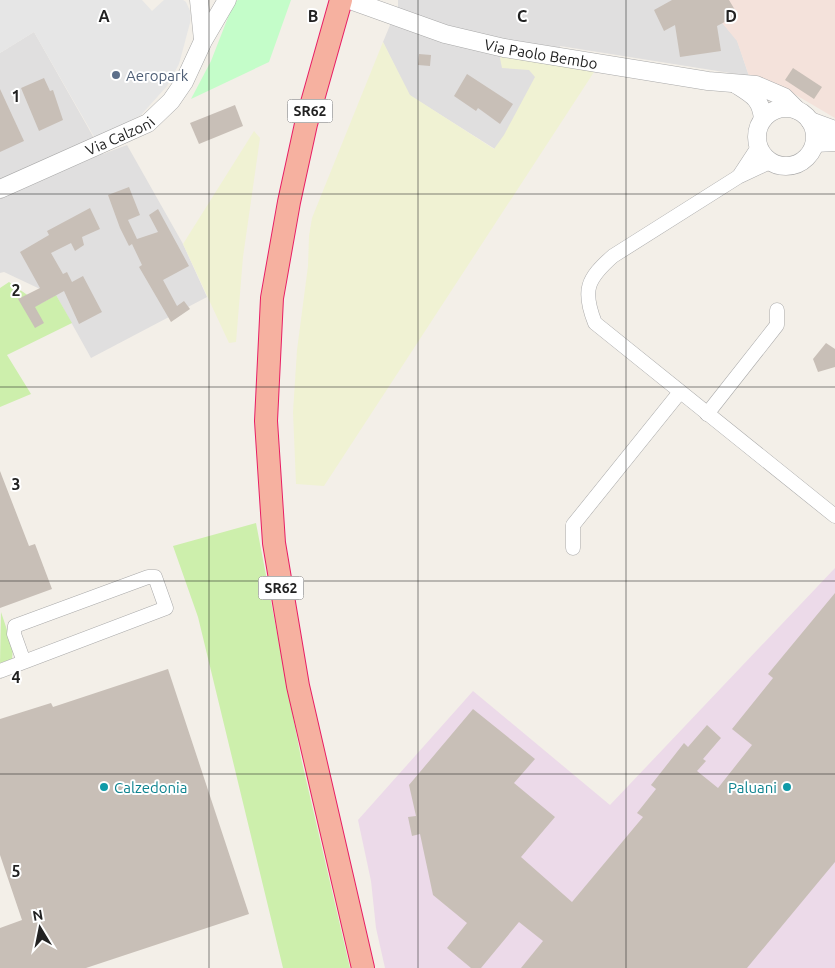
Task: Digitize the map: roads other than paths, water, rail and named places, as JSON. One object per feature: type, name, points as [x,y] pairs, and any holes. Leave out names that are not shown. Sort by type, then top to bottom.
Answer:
[{"type":"highway","points":[[336,22],[341,0]]},
{"type":"highway","name":"SR62","points":[[345,0],[336,22],[306,124],[282,240],[272,298],[266,421],[274,543],[298,686],[363,968]]},
{"type":"street","points":[[199,0],[203,41]]},
{"type":"street","name":"Via Calzoni","points":[[0,189],[148,123],[172,101],[227,0]]},
{"type":"street","name":"Via Paolo Bembo","points":[[350,0],[393,17],[445,34],[504,48],[736,84],[756,85],[784,97],[804,115]]},
{"type":"street","name":"Via Paolo Bembo","points":[[736,84],[753,95],[762,106],[763,119]]},
{"type":"street","name":"Via Paolo Bembo","points":[[763,119],[775,110],[782,108],[804,115],[835,130]]},
{"type":"street","points":[[804,115],[815,135],[812,152],[798,164],[788,166],[770,162],[738,177],[613,256],[598,270],[590,283],[588,304],[595,323],[835,516]]},
{"type":"street","points":[[738,177],[758,147],[758,128],[763,119]]},
{"type":"street","points":[[815,143],[835,142]]},
{"type":"street","points":[[758,147],[770,162]]},
{"type":"street","points":[[707,414],[777,325],[777,310]]},
{"type":"street","points":[[573,548],[573,525],[680,392]]},
{"type":"street","points":[[0,671],[24,662],[166,608],[155,577],[148,577],[15,626],[14,634],[24,662]]},
{"type":"place","name":"Aeropark","points":[[116,75]]},
{"type":"place","name":"Calzedonia","points":[[104,787]]},
{"type":"place","name":"Paluani","points":[[787,787]]}]
